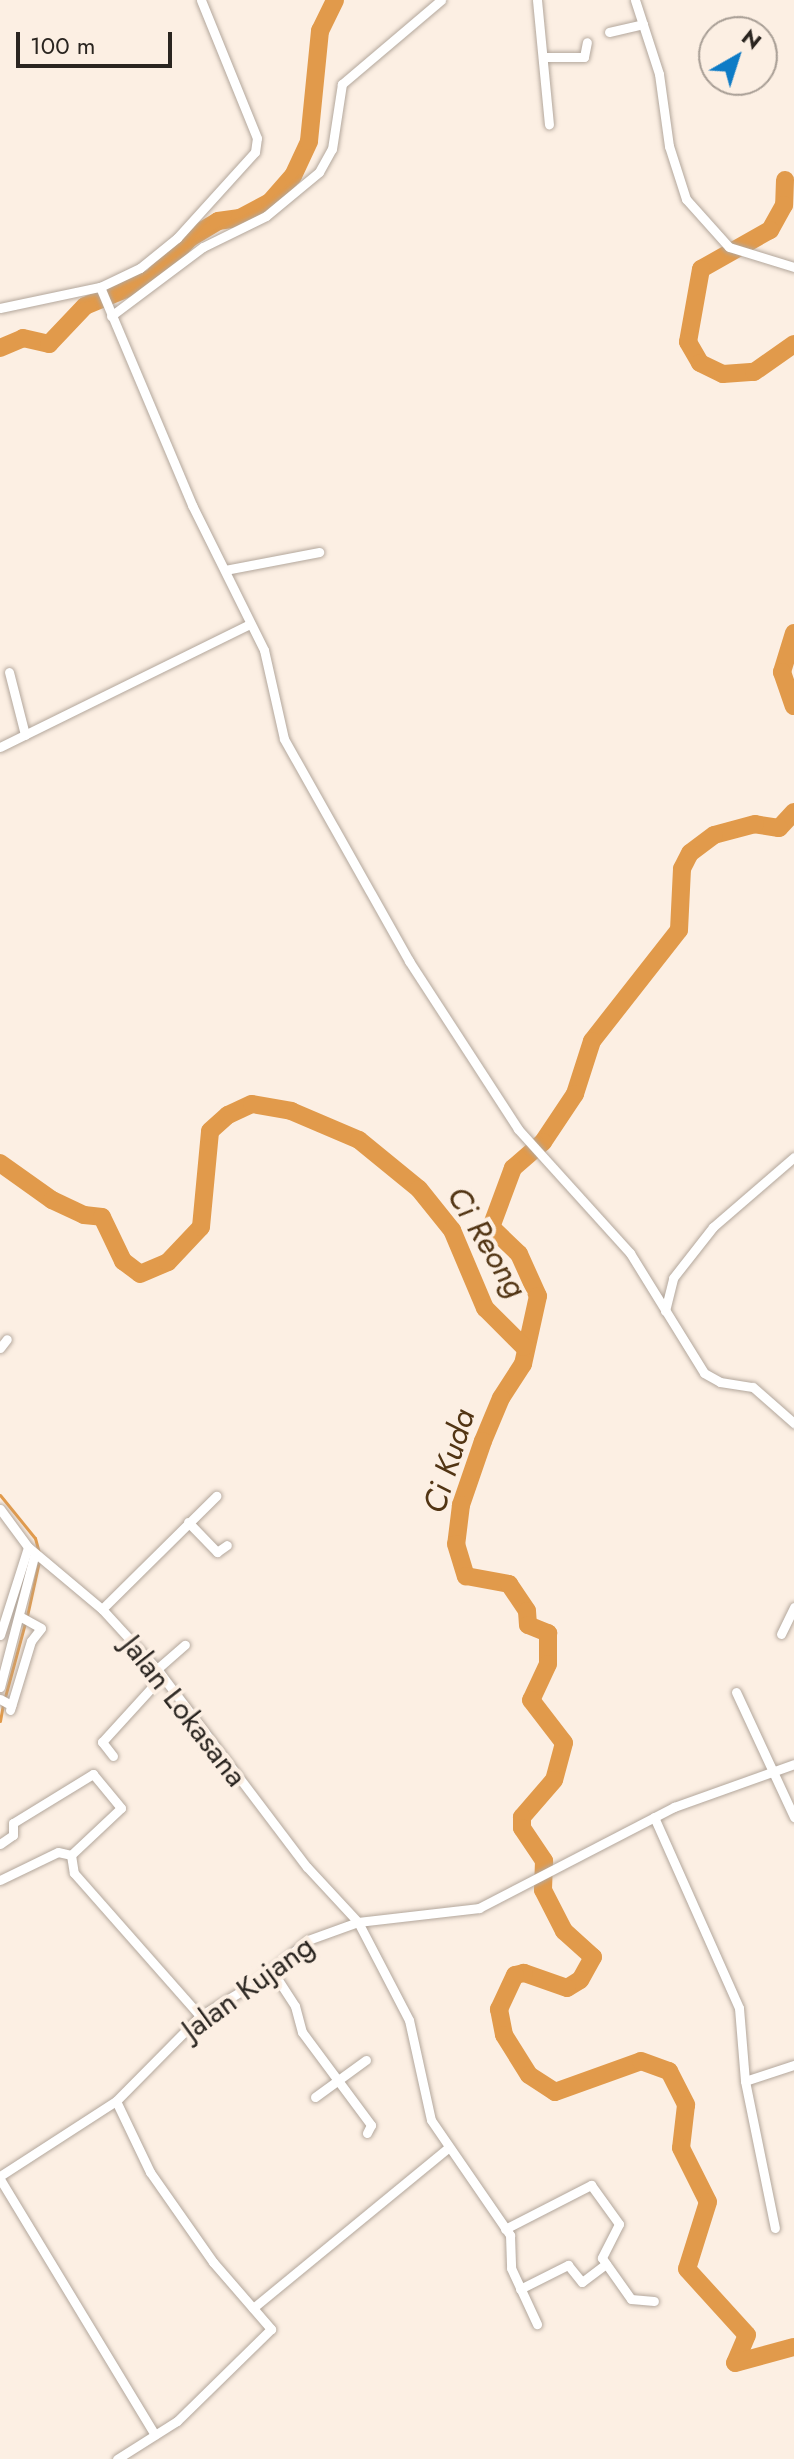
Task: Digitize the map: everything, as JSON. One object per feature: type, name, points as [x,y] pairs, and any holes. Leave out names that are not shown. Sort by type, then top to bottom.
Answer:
[{"type":"street","points":[[0,308],[101,292],[140,268],[177,238],[257,146],[201,0]]},
{"type":"street","points":[[110,314],[203,247],[266,216],[319,172],[332,149],[342,84],[441,0]]},
{"type":"street","points":[[537,0],[549,124]]},
{"type":"street","points":[[635,0],[662,87],[669,146],[682,189],[697,215],[729,247],[746,256],[794,267]]},
{"type":"street","points":[[609,32],[643,24]]},
{"type":"street","points":[[544,57],[584,57],[587,42]]},
{"type":"street","points":[[101,292],[272,674],[284,739],[409,961],[528,1141],[618,1237],[710,1379],[753,1387],[794,1423]]},
{"type":"street","points":[[225,570],[319,552]]},
{"type":"street","points":[[0,747],[250,624]]},
{"type":"street","points":[[9,672],[25,735]]},
{"type":"street","points":[[665,1311],[673,1278],[713,1227],[794,1157]]},
{"type":"street","points":[[0,1348],[7,1339]]},
{"type":"street","points":[[102,1609],[216,1496]]},
{"type":"street","name":"Jalan Lokasana","points":[[0,1509],[32,1550],[102,1609],[160,1672],[307,1867],[358,1922],[409,2020],[428,2110],[448,2148],[505,2229]]},
{"type":"street","points":[[188,1522],[217,1552],[227,1545]]},
{"type":"street","points":[[0,1687],[26,1618],[32,1550]]},
{"type":"street","points":[[0,1635],[32,1550]]},
{"type":"street","points":[[781,1634],[794,1607]]},
{"type":"street","points":[[7,1704],[31,1641],[41,1628],[26,1618]]},
{"type":"street","points":[[113,1756],[102,1742],[185,1645]]},
{"type":"street","points":[[736,1692],[771,1774],[794,1817]]},
{"type":"street","name":"Jalan Kujang","points":[[0,2177],[116,2101],[200,2016],[271,1969],[308,1940],[358,1922],[454,1914],[533,1884],[572,1858],[654,1817],[794,1764]]},
{"type":"street","points":[[0,1844],[13,1835],[13,1823],[93,1774],[121,1808],[71,1855]]},
{"type":"street","points":[[654,1817],[739,2008],[745,2081],[775,2228]]},
{"type":"street","points":[[0,1880],[58,1852],[71,1855]]},
{"type":"street","points":[[71,1855],[74,1873],[200,2016]]},
{"type":"street","points":[[271,1969],[295,2006],[301,2019],[302,2032],[335,2082],[368,2120],[367,2133]]},
{"type":"street","points":[[315,2097],[366,2060]]},
{"type":"street","points":[[745,2081],[794,2065]]},
{"type":"street","points":[[116,2101],[150,2172],[269,2333],[177,2421],[117,2459]]},
{"type":"street","points":[[253,2308],[448,2148]]},
{"type":"street","points":[[0,2177],[155,2435]]},
{"type":"street","points":[[537,2324],[520,2289],[505,2229],[591,2185],[619,2224],[603,2250],[606,2264],[631,2299],[654,2301]]},
{"type":"street","points":[[520,2289],[568,2265],[584,2282],[606,2264]]},
{"type":"waterway","name":"Ci Reong","points":[[0,348],[23,338],[49,344],[85,306],[152,278],[190,238],[218,221],[240,218],[270,202],[293,176],[309,141],[320,31],[335,0]]},
{"type":"waterway","name":"Ci Kuda","points":[[785,180],[784,205],[770,230],[701,269],[688,342],[700,363],[723,374],[754,372],[794,344]]},
{"type":"waterway","name":"Ci Kuda","points":[[794,633],[782,672],[794,706]]},
{"type":"waterway","name":"Ci Kuda","points":[[794,812],[779,828],[755,824],[714,835],[690,853],[682,869],[679,930],[592,1041],[575,1094],[543,1142],[513,1168],[491,1227],[519,1254],[538,1296],[523,1364],[501,1398],[461,1505],[456,1544],[466,1576],[509,1584],[527,1611],[528,1625],[548,1633],[548,1664],[531,1700],[564,1743],[554,1780],[522,1817],[522,1828],[544,1861],[543,1890],[564,1931],[593,1957],[580,1980],[567,1988],[524,1973],[515,1975],[499,2009],[504,2035],[529,2075],[555,2092],[641,2061],[669,2071],[686,2105],[681,2148],[708,2202],[687,2269],[747,2335],[735,2363],[794,2347]]},
{"type":"waterway","name":"Ci Reong","points":[[0,1163],[52,1200],[84,1215],[102,1217],[123,1261],[140,1274],[168,1262],[201,1227],[210,1131],[228,1115],[252,1104],[291,1111],[359,1140],[419,1189],[452,1230],[485,1308],[524,1347]]},
{"type":"waterway","points":[[0,1495],[35,1538],[39,1553]]},
{"type":"waterway","points":[[27,1616],[39,1561]]},
{"type":"waterway","points":[[5,1697],[25,1623]]},
{"type":"waterway","points":[[0,1721],[3,1704]]}]
